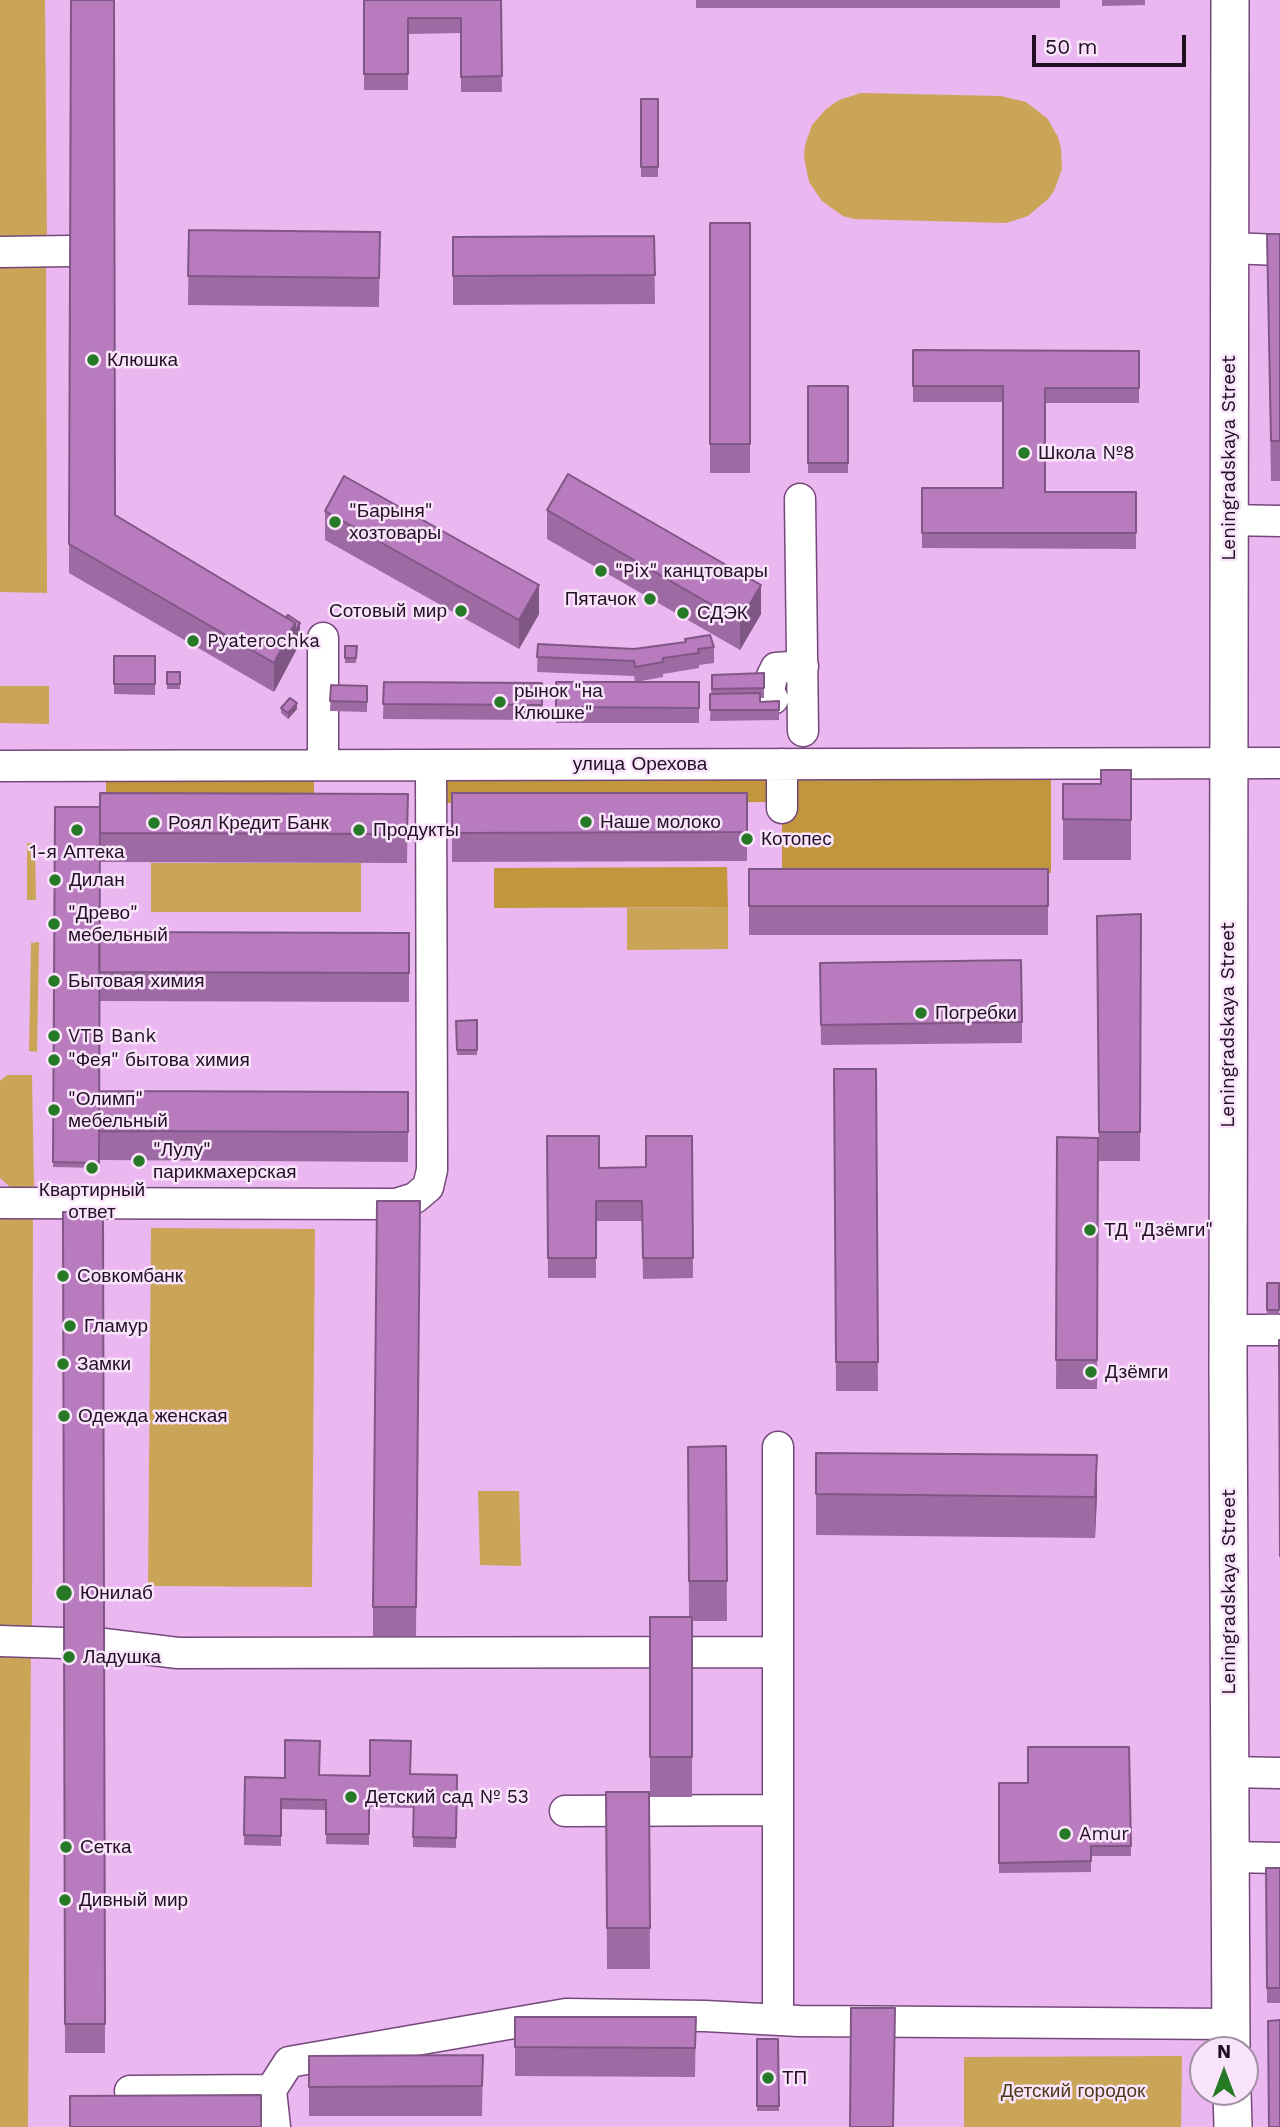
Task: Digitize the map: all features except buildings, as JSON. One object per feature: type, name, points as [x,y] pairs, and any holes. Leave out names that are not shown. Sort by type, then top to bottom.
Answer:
[{"type":"main road","name":"Leningradskaya Street","points":[[1230,0],[1228,1772],[1231,2036]]},
{"type":"main road","points":[[1232,2106],[1233,2127]]},
{"type":"street","points":[[1230,248],[1280,250]]},
{"type":"street","points":[[0,252],[70,251]]},
{"type":"street","points":[[800,499],[803,731]]},
{"type":"street","points":[[1229,520],[1280,521]]},
{"type":"street","points":[[323,638],[323,765]]},
{"type":"street","points":[[773,699],[769,692],[776,668],[803,666]]},
{"type":"street","points":[[782,764],[782,808]]},
{"type":"street","name":"улица Орехова","points":[[0,766],[1280,764]]},
{"type":"street","points":[[0,1203],[396,1204],[415,1198],[428,1187],[432,1170],[431,765]]},
{"type":"street","points":[[1228,1330],[1280,1330]]},
{"type":"street","points":[[778,1447],[778,2021]]},
{"type":"street","points":[[0,1641],[64,1643]]},
{"type":"street","points":[[104,1644],[178,1653],[778,1652]]},
{"type":"street","points":[[1228,1772],[1280,1773]]},
{"type":"street","points":[[565,1811],[778,1811]]},
{"type":"street","points":[[1229,1857],[1280,1858]]},
{"type":"street","points":[[275,2127],[271,2090],[289,2062],[566,2014],[705,2016],[1203,2036]]},
{"type":"street","points":[[130,2091],[271,2090]]},
{"type":"green space","points":[[0,0],[45,0],[47,243],[0,243]]},
{"type":"green space","points":[[861,93],[1001,96],[1026,102],[1047,118],[1058,137],[1062,169],[1054,191],[1028,216],[1006,223],[854,219],[843,216],[822,201],[809,182],[804,157],[805,145],[812,125],[826,109],[839,100]]},
{"type":"green space","points":[[0,260],[46,260],[47,593],[0,592]]},
{"type":"green space","points":[[0,686],[49,686],[49,724],[0,723]]},
{"type":"green space","points":[[27,843],[35,843],[36,900],[27,900]]},
{"type":"green space","points":[[151,863],[361,863],[361,912],[151,912]]},
{"type":"green space","points":[[728,907],[728,949],[627,950],[627,908]]},
{"type":"green space","points":[[39,942],[37,1052],[29,1051],[31,943]]},
{"type":"green space","points":[[7,1075],[32,1075],[34,1188],[10,1187],[0,1178],[0,1081]]},
{"type":"green space","points":[[0,1211],[33,1211],[32,1628],[0,1628]]},
{"type":"green space","points":[[151,1228],[315,1229],[312,1587],[148,1586]]},
{"type":"green space","points":[[478,1491],[519,1491],[521,1566],[480,1565]]},
{"type":"green space","points":[[0,1649],[31,1649],[28,2127],[0,2127]]},
{"type":"green space","name":"Детский городок","points":[[1182,2056],[1181,2127],[964,2127],[964,2057]]},
{"type":"shaded area","points":[[1051,764],[1051,873],[782,872],[782,802],[437,803],[436,770]]},
{"type":"shaded area","points":[[106,771],[314,771],[314,802],[106,802]]},
{"type":"shaded area","points":[[727,867],[728,907],[494,908],[494,868]]},
{"type":"place","name":"Клюшка","points":[[93,360]]},
{"type":"place","name":"Школа №8","points":[[1024,453]]},
{"type":"place","name":"\"Барыня\" хозтовары","points":[[335,522]]},
{"type":"place","name":"\"Pix\" канцтовары","points":[[601,571]]},
{"type":"place","name":"Пятачок","points":[[650,599]]},
{"type":"place","name":"Сотовый мир","points":[[461,611]]},
{"type":"place","name":"СДЭК","points":[[683,613]]},
{"type":"place","name":"Pyaterochka","points":[[193,641]]},
{"type":"place","name":"рынок \"на Клюшке\"","points":[[500,702]]},
{"type":"place","name":"Наше молоко","points":[[586,822]]},
{"type":"place","name":"Роял Кредит Банк","points":[[154,823]]},
{"type":"place","name":"1-я Аптека","points":[[77,830]]},
{"type":"place","name":"Продукты","points":[[359,830]]},
{"type":"place","name":"Котопес","points":[[747,839]]},
{"type":"place","name":"Дилан","points":[[55,880]]},
{"type":"place","name":"\"Древо\" мебельный","points":[[54,924]]},
{"type":"place","name":"Бытовая химия","points":[[54,981]]},
{"type":"place","name":"Погребки","points":[[921,1013]]},
{"type":"place","name":"VTB Bank","points":[[54,1036]]},
{"type":"place","name":"\"Фея\" бытова химия","points":[[54,1060]]},
{"type":"place","name":"\"Олимп\" мебельный","points":[[54,1110]]},
{"type":"place","name":"\"Лулу\" парикмахерская","points":[[139,1161]]},
{"type":"place","name":"Квартирный ответ","points":[[92,1168]]},
{"type":"place","name":"ТД \"Дзёмги\"","points":[[1090,1230]]},
{"type":"place","name":"Совкомбанк","points":[[63,1276]]},
{"type":"place","name":"Гламур","points":[[70,1326]]},
{"type":"place","name":"Замки","points":[[63,1364]]},
{"type":"place","name":"Дзёмги","points":[[1091,1372]]},
{"type":"place","name":"Одежда женская","points":[[64,1416]]},
{"type":"place","name":"Юнилаб","points":[[64,1593]]},
{"type":"place","name":"Ладушка","points":[[69,1657]]},
{"type":"place","name":"Детский сад № 53","points":[[351,1797]]},
{"type":"place","name":"Amur","points":[[1065,1834]]},
{"type":"place","name":"Сетка","points":[[66,1847]]},
{"type":"place","name":"Дивный мир","points":[[65,1900]]},
{"type":"place","name":"ТП","points":[[768,2078]]}]
